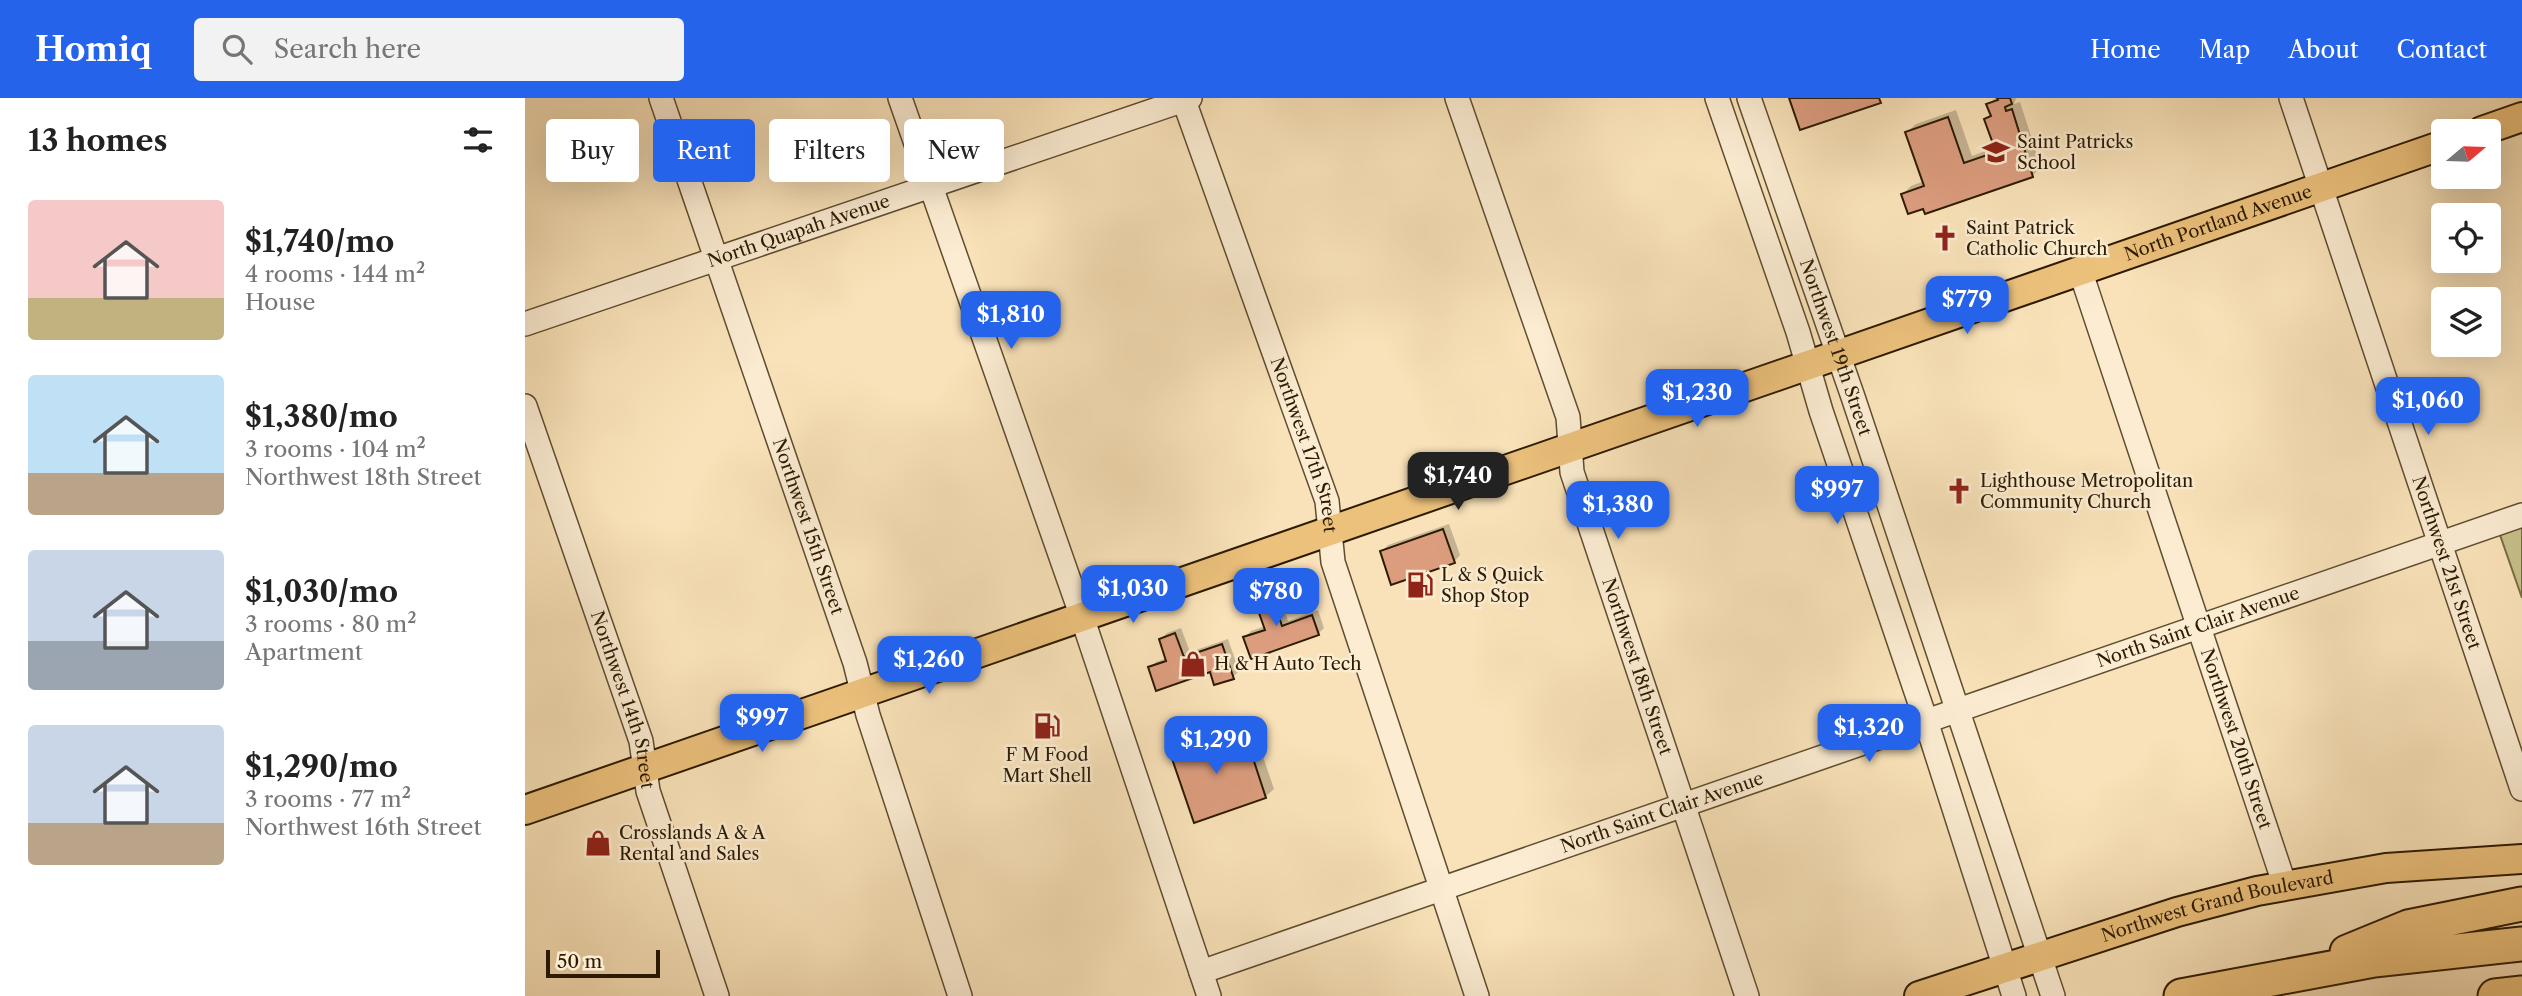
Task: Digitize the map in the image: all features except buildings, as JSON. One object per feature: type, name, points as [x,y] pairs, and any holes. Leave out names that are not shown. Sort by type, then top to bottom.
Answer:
[{"type":"highway","points":[[2297,973],[2409,927],[2522,904]]},
{"type":"highway","points":[[2181,996],[2297,973],[2410,955],[2522,944]]},
{"type":"highway","points":[[2495,996],[2522,993]]},
{"type":"main road","points":[[2501,124],[2522,117]]},
{"type":"main road","name":"North Portland Avenue","points":[[525,810],[2431,149]]},
{"type":"main road","name":"Northwest Grand Boulevard","points":[[1919,996],[2010,984],[2046,976],[2177,912],[2257,891],[2386,868],[2522,859]]},
{"type":"street","name":"Northwest 15th Street","points":[[661,98],[851,651],[862,693],[960,996]]},
{"type":"street","points":[[900,98],[1081,617],[1209,996]]},
{"type":"street","name":"Northwest 18th Street","points":[[1457,98],[1569,417],[1572,472],[1747,996]]},
{"type":"street","name":"Northwest 19th Street","points":[[1717,98],[1926,721],[2010,984]]},
{"type":"street","name":"Northwest 19th Street","points":[[1749,98],[1838,354],[2046,976]]},
{"type":"street","name":"Northwest 21st Street","points":[[2291,98],[2522,789]]},
{"type":"street","name":"North Quapah Avenue","points":[[525,324],[1186,99]]},
{"type":"street","name":"Northwest 17th Street","points":[[1186,99],[1327,501],[1333,562],[1477,996]]},
{"type":"street","name":"Northwest 20th Street","points":[[2080,270],[2285,886]]},
{"type":"street","name":"Northwest 14th Street","points":[[525,406],[641,741],[648,791],[717,996]]},
{"type":"street","name":"North Saint Clair Avenue","points":[[1201,972],[2522,515]]},
{"type":"shaded area","points":[[2522,524],[2522,598],[2499,532]]},
{"type":"place","name":"Saint Patricks School","points":[[1996,152]]},
{"type":"place","name":"Saint Patrick Catholic Church","points":[[1945,238]]},
{"type":"place","name":"Lighthouse Metropolitan Community Church","points":[[1959,491]]},
{"type":"place","name":"L & S Quick Shop Stop","points":[[1420,585]]},
{"type":"place","name":"H & H Auto Tech","points":[[1193,664]]},
{"type":"place","name":"F M Food Mart Shell","points":[[1047,726]]},
{"type":"place","name":"Crosslands A & A Rental and Sales","points":[[598,843]]}]
